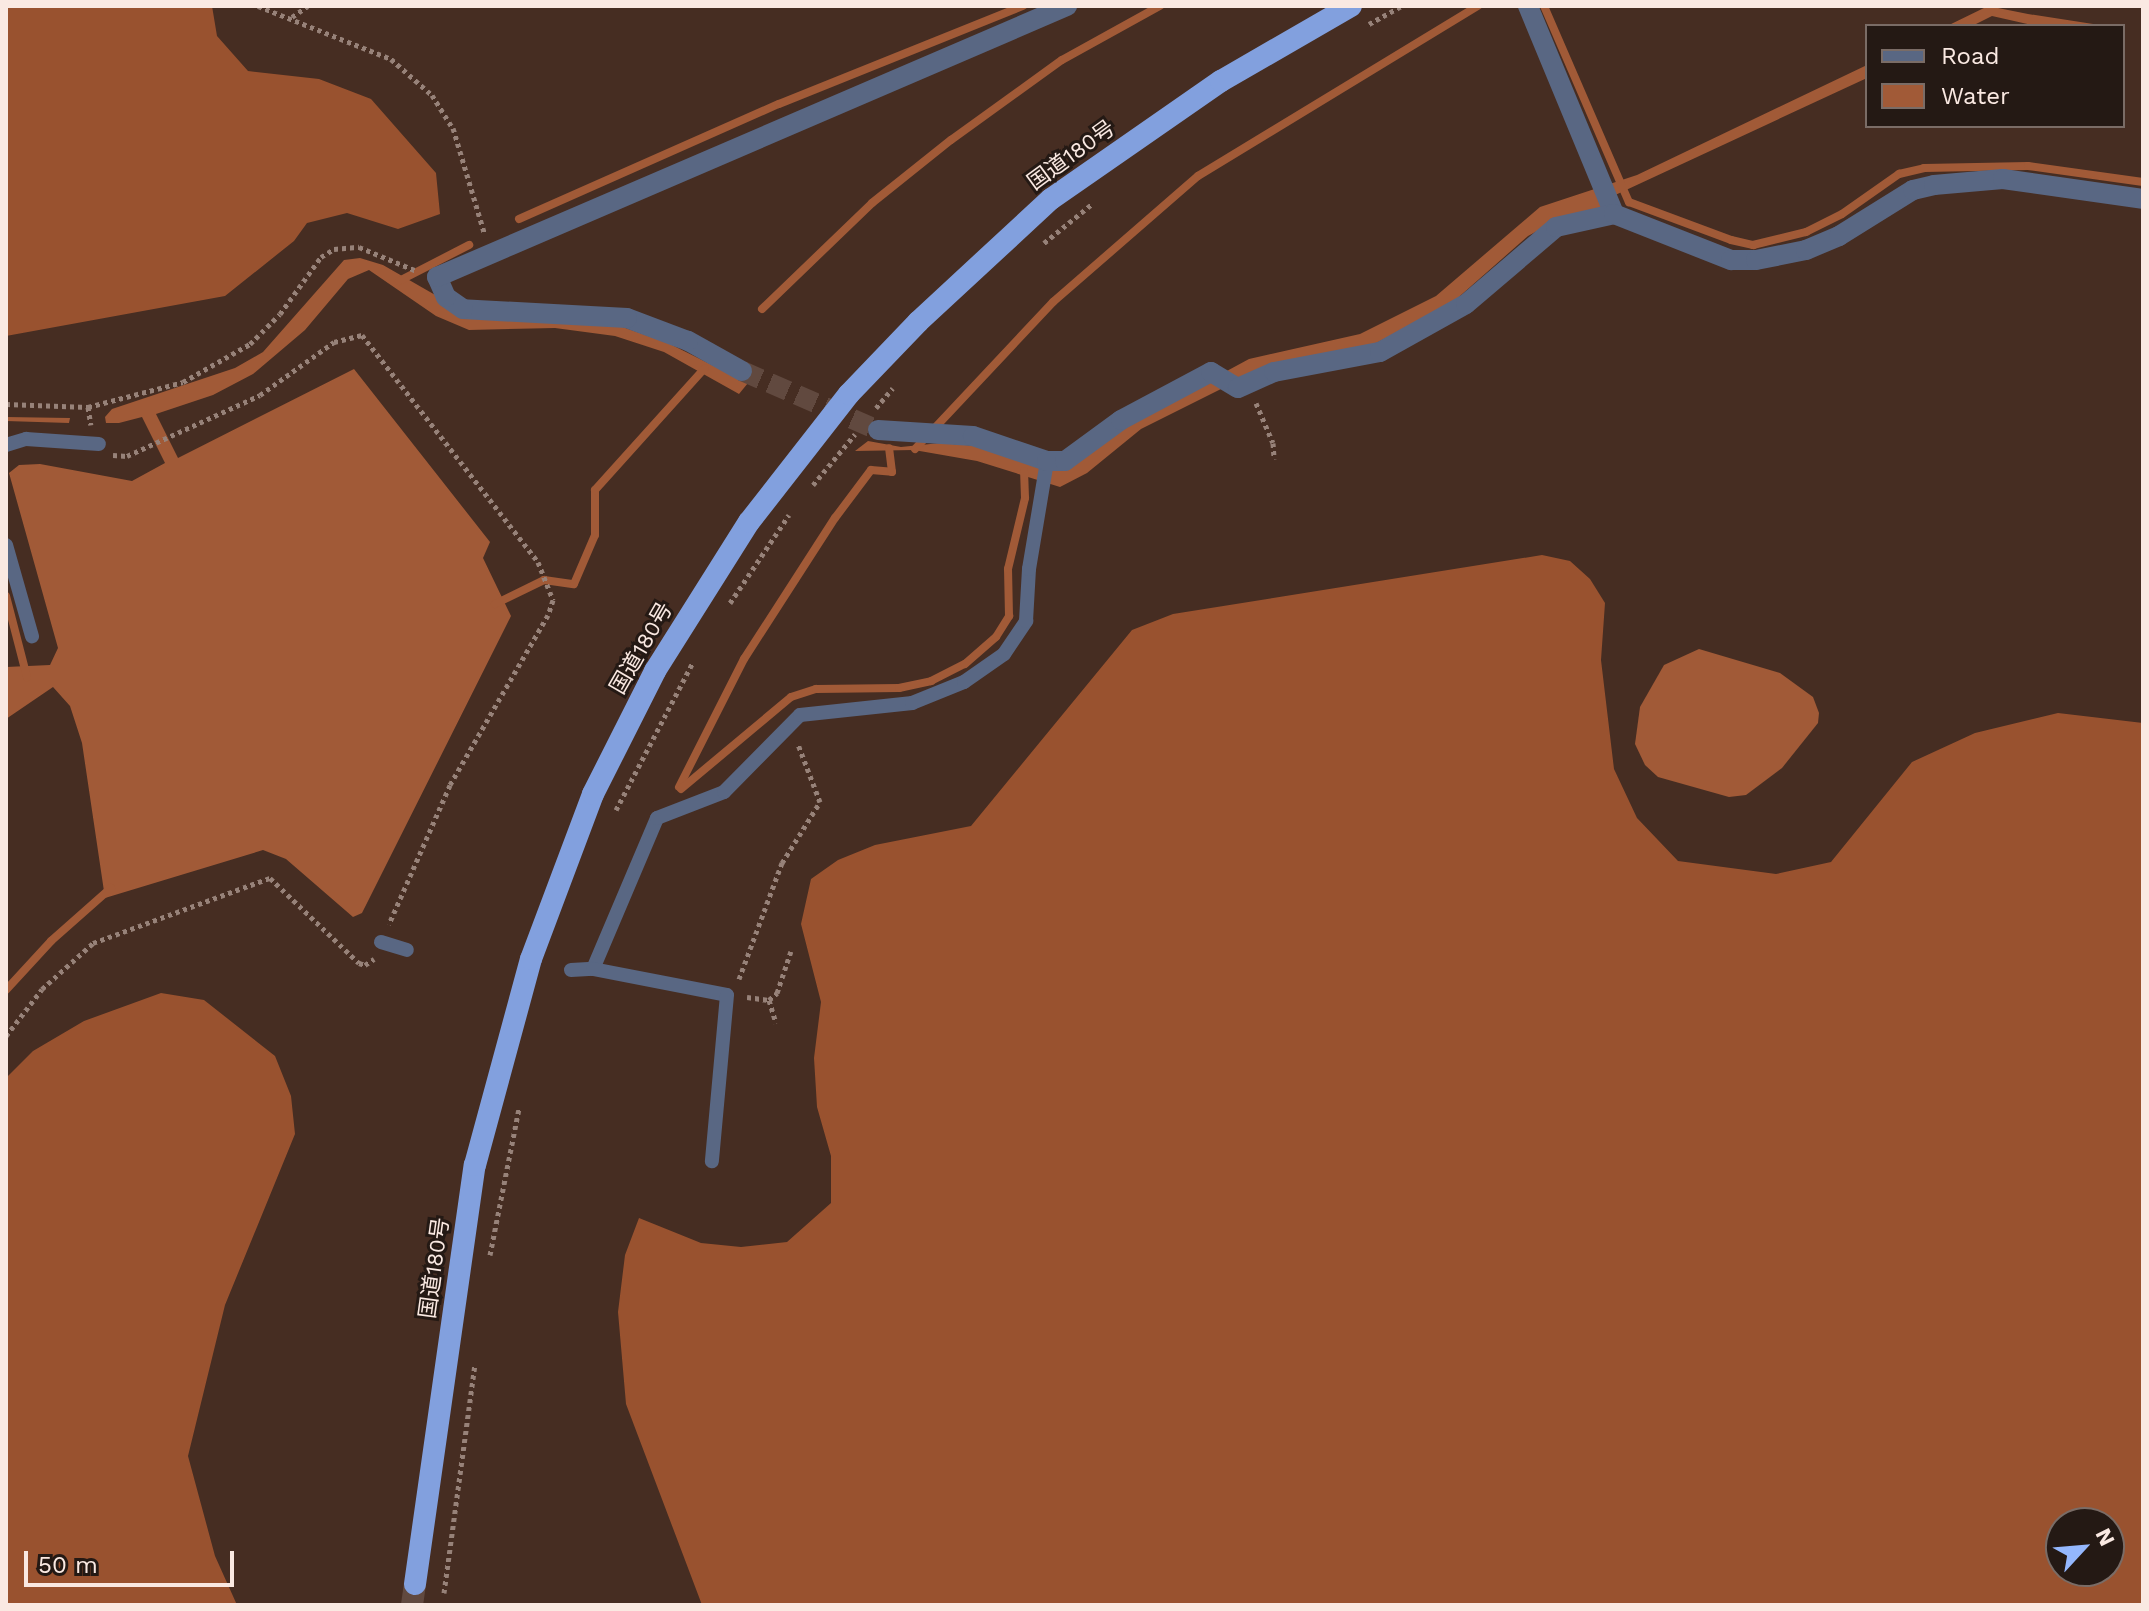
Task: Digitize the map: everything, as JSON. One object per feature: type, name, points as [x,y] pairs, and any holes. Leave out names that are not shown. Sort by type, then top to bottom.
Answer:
[{"type":"highway","name":"国道180号","points":[[415,1584],[475,1165],[531,959],[593,794],[655,671],[749,522],[849,394],[918,322],[1051,199],[1221,81],[1351,6]]},
{"type":"street","points":[[742,371],[688,341],[627,318],[463,309],[446,297],[437,277],[1067,6]]},
{"type":"street","points":[[1528,6],[1614,214]]},
{"type":"street","points":[[878,430],[973,436],[1048,463],[1065,461],[1088,449],[1121,420],[1211,372],[1242,386],[1274,372],[1380,352],[1466,304],[1556,227],[1614,214],[1731,260],[1756,260],[1817,245],[1913,190],[1934,185],[2026,181],[2143,199]]},
{"type":"lane","points":[[6,445],[26,439],[99,444]]},
{"type":"lane","points":[[593,969],[657,818],[724,792],[789,725],[811,711],[932,696],[1004,654],[1026,621],[1030,557],[1048,463]]},
{"type":"lane","points":[[6,545],[32,636]]},
{"type":"lane","points":[[381,942],[407,950]]},
{"type":"lane","points":[[571,970],[593,969],[727,995],[712,1161]]},
{"type":"path","points":[[258,6],[391,59],[432,95],[453,128],[473,206],[492,252]]},
{"type":"path","points":[[291,17],[308,6]]},
{"type":"path","points":[[6,404],[88,407],[183,382],[250,344],[280,314],[321,257],[334,249],[359,247],[437,277]]},
{"type":"path","points":[[6,1036],[42,989],[93,943],[250,882],[277,879],[359,963],[373,961],[450,785],[548,615],[553,600],[538,562],[362,335],[334,342],[260,395],[127,456],[112,455],[99,444],[88,407]]},
{"type":"path","points":[[1242,386],[1273,443],[1274,459]]},
{"type":"path","points":[[727,995],[747,963],[782,863],[820,802],[789,725]]},
{"type":"path","points":[[776,1023],[769,1000],[777,993],[791,951]]},
{"type":"shaded area","points":[[6,6],[212,6],[217,36],[248,71],[319,79],[371,99],[436,173],[440,214],[398,229],[347,213],[307,223],[294,241],[225,296],[6,336]]},
{"type":"shaded area","points":[[1542,555],[1570,561],[1590,579],[1605,603],[1601,660],[1614,769],[1637,818],[1678,861],[1776,874],[1831,862],[1912,762],[1975,733],[2058,713],[2143,723],[2143,1605],[702,1605],[626,1404],[618,1312],[625,1255],[639,1218],[701,1243],[741,1247],[787,1242],[831,1203],[831,1156],[817,1107],[814,1058],[821,1002],[801,924],[811,879],[838,860],[875,845],[971,826],[1132,630],[1173,614]]},
{"type":"shaded area","points":[[161,993],[204,1000],[275,1056],[291,1096],[295,1134],[225,1305],[188,1456],[215,1556],[237,1605],[6,1605],[6,1078],[33,1051],[84,1021]]},
{"type":"water","points":[[1988,6],[2093,24],[2027,24],[1992,16],[1976,24],[1951,24]]},
{"type":"water","points":[[1865,66],[1865,79],[1611,197],[1599,209],[1561,218],[1528,236],[1452,303],[1365,349],[1261,369],[1141,429],[1087,473],[1060,487],[977,461],[914,450],[855,451],[868,441],[901,447],[940,443],[990,447],[1067,470],[1138,419],[1249,359],[1360,334],[1436,296],[1540,207],[1637,175]]},
{"type":"water","points":[[360,258],[383,265],[437,296],[600,319],[668,343],[748,383],[739,394],[664,352],[615,336],[555,328],[469,330],[436,316],[369,270],[348,279],[305,330],[253,374],[213,395],[156,414],[178,458],[354,369],[490,542],[483,558],[511,616],[362,913],[353,917],[286,859],[263,850],[105,898],[82,743],[70,706],[53,687],[6,719],[6,667],[50,665],[58,648],[9,473],[19,465],[40,464],[132,481],[165,463],[142,417],[106,423],[105,417],[112,409],[235,368],[263,352],[344,260]]},
{"type":"water","points":[[6,417],[70,418],[69,423],[6,421]]},
{"type":"water","points":[[1699,649],[1780,673],[1813,697],[1819,713],[1818,723],[1782,768],[1746,795],[1729,797],[1658,777],[1645,765],[1635,744],[1640,707],[1664,665]]},
{"type":"waterway","points":[[519,219],[779,104],[1023,6]]},
{"type":"waterway","points":[[762,309],[872,203],[951,140],[1062,60],[1160,6]]},
{"type":"waterway","points":[[915,449],[1053,302],[1198,176],[1478,6]]},
{"type":"waterway","points":[[1544,6],[1629,202],[1731,240],[1753,245],[1806,232],[1842,214],[1899,174],[1924,168],[2028,166],[2143,182]]},
{"type":"waterway","points":[[399,281],[469,245]]},
{"type":"waterway","points":[[495,604],[544,580],[574,584],[595,535],[595,490],[705,368]]},
{"type":"waterway","points":[[679,787],[744,659],[835,518],[871,470],[892,472],[889,448]]},
{"type":"waterway","points":[[681,789],[791,697],[816,689],[899,688],[931,681],[965,664],[996,637],[1009,616],[1008,569],[1025,498],[1024,471]]},
{"type":"waterway","points":[[6,596],[27,677]]},
{"type":"waterway","points":[[6,990],[51,941],[111,888]]},
{"type":"tunnel","points":[[742,371],[878,430]]},
{"type":"tunnel","points":[[412,1605],[415,1584]]}]
